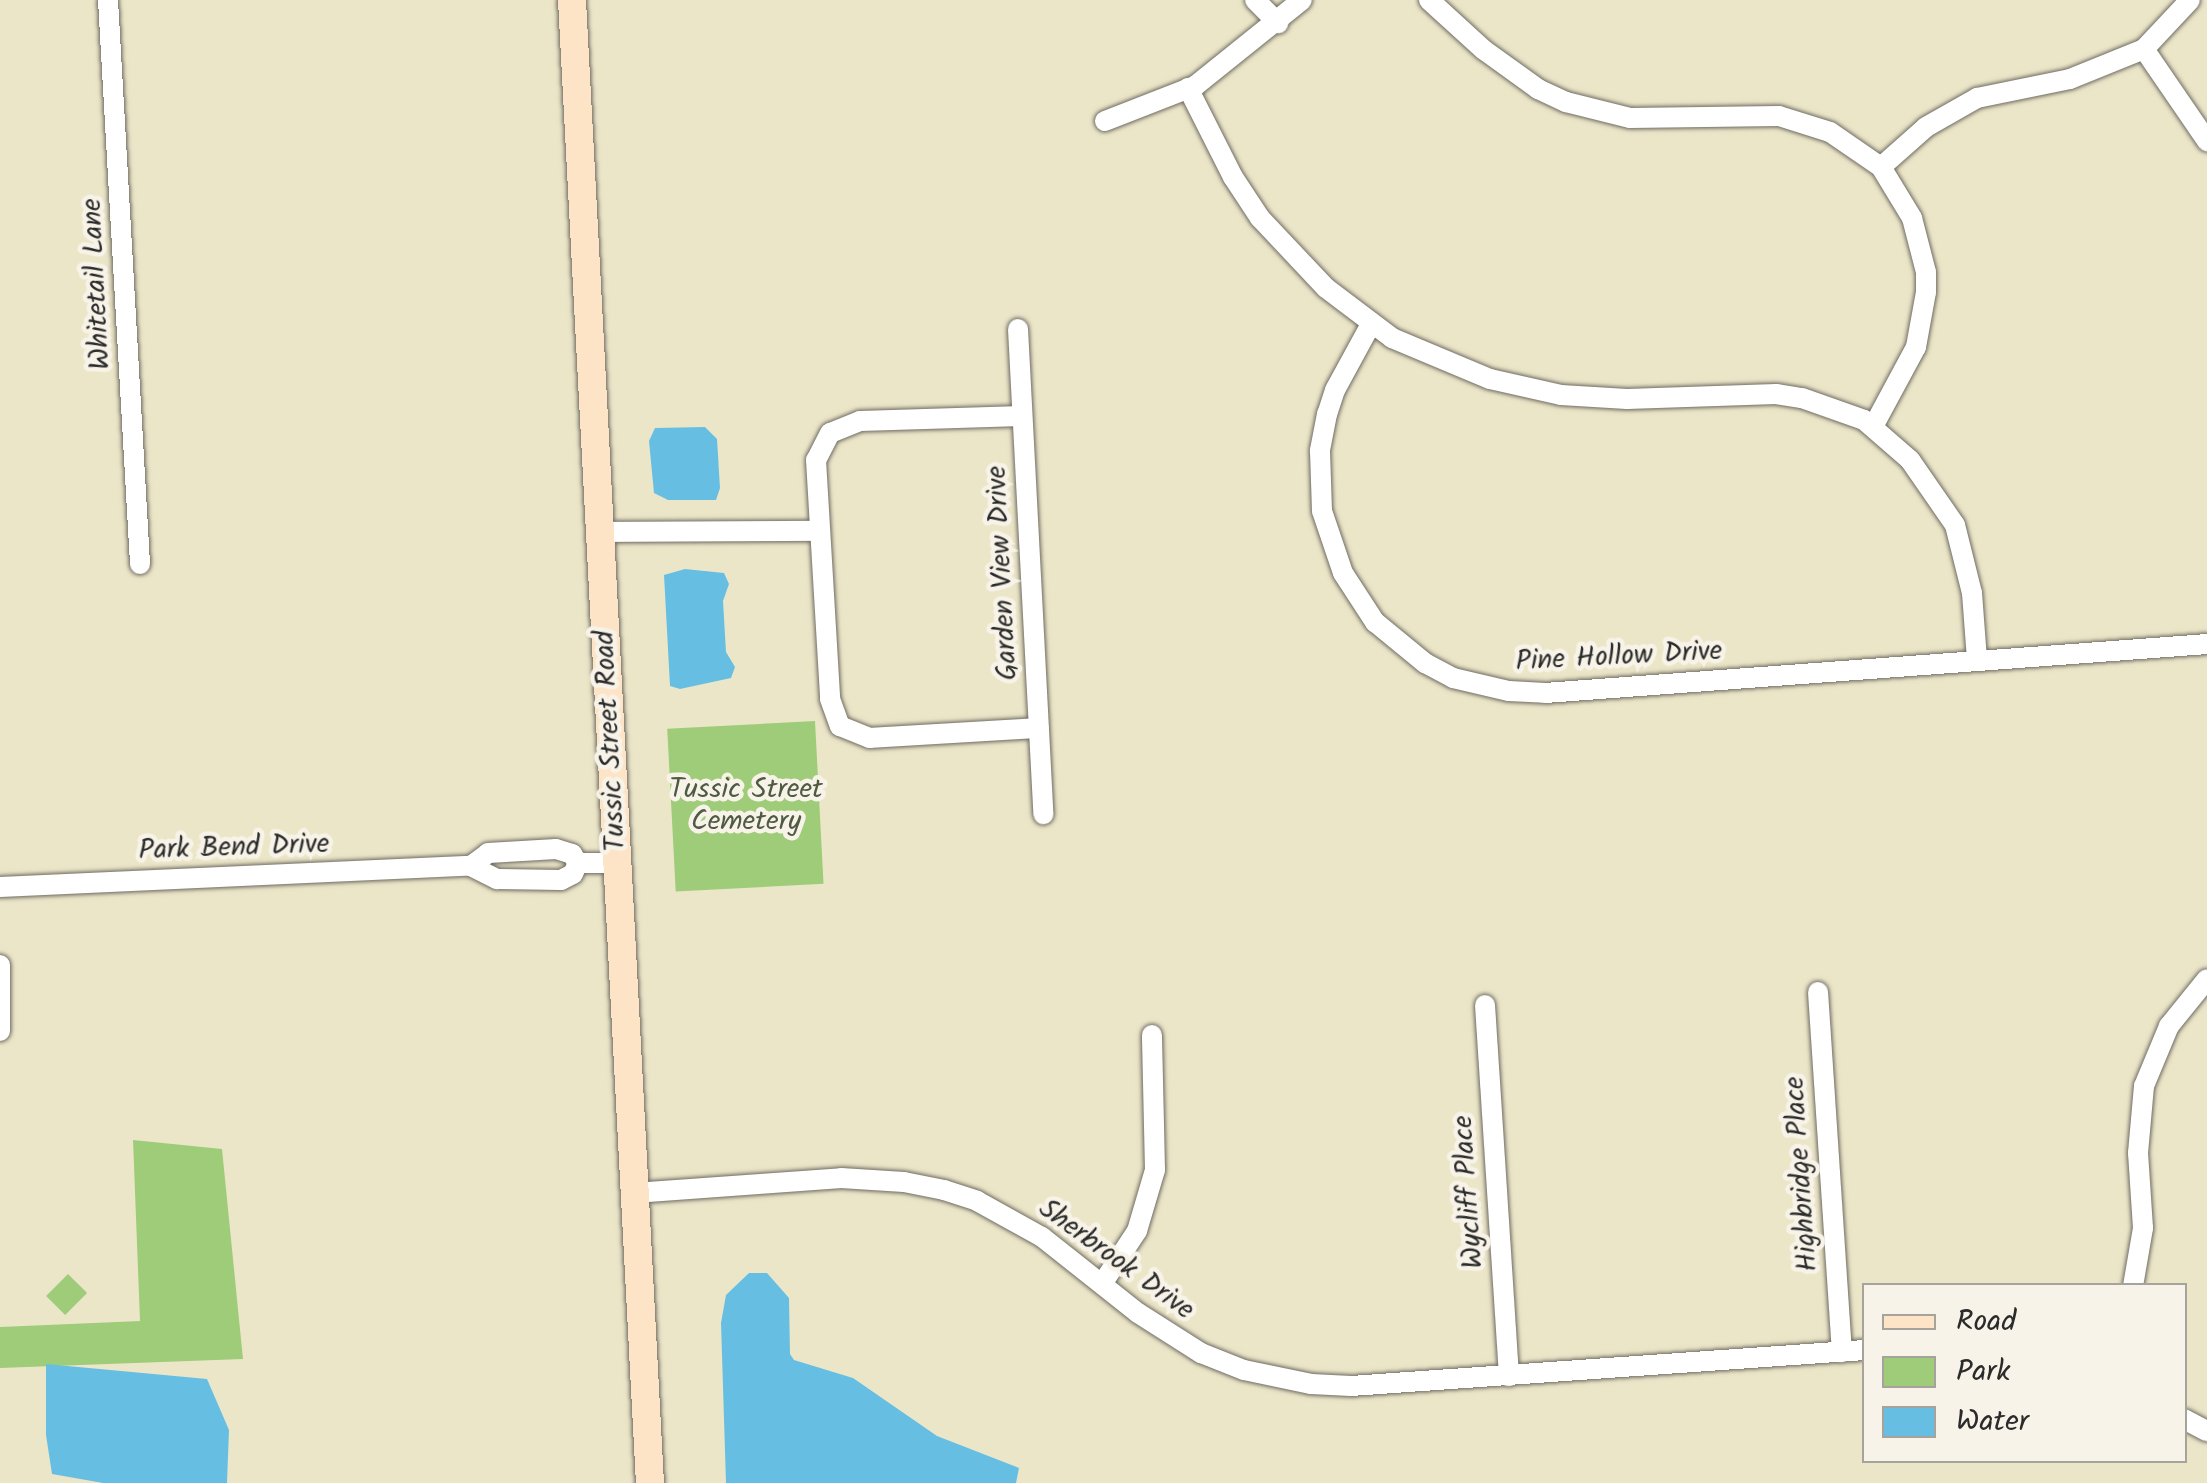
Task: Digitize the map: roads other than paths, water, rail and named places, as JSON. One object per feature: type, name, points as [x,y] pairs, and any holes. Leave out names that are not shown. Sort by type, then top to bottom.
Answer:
[{"type":"main road","name":"Tussic Street Road","points":[[572,0],[650,1483]]},
{"type":"street","name":"Whitetail Lane","points":[[108,0],[140,564]]},
{"type":"street","points":[[1256,0],[1278,23]]},
{"type":"street","points":[[1105,121],[1188,88],[1278,23],[1302,0]]},
{"type":"street","points":[[1429,0],[1498,60],[1538,89],[1566,102],[1630,118],[1779,116],[1830,132],[1880,167],[1912,218],[1926,272],[1926,292],[1916,347],[1873,427]]},
{"type":"street","points":[[1880,167],[1926,127],[1978,98],[2070,79],[2144,49],[2190,0]]},
{"type":"street","points":[[2144,49],[2207,141]]},
{"type":"street","points":[[1188,88],[1233,177],[1260,218],[1326,288],[1392,338],[1490,379],[1531,390],[1627,399],[1776,394],[1832,407],[1873,427],[1910,460],[1955,525],[1972,594],[1977,660]]},
{"type":"street","name":"Pine Hollow Drive","points":[[1371,324],[1335,390],[1328,414],[1320,451],[1322,511],[1343,573],[1376,622],[1425,663],[1478,686],[1545,692],[2207,644]]},
{"type":"street","name":"Garden View Drive","points":[[1018,329],[1044,814]]},
{"type":"street","points":[[1022,416],[860,421],[830,433],[816,460],[830,700],[840,726],[870,738],[1039,728]]},
{"type":"street","points":[[601,532],[820,531]]},
{"type":"street","name":"Park Bend Drive","points":[[471,866],[488,853],[556,849],[572,854],[578,863]]},
{"type":"street","name":"Park Bend Drive","points":[[578,863],[617,863]]},
{"type":"street","name":"Park Bend Drive","points":[[0,887],[471,866],[497,879],[562,880],[573,874],[578,863]]},
{"type":"street","points":[[0,965],[0,1031]]},
{"type":"street","points":[[2134,1283],[2143,1228],[2138,1153],[2144,1086],[2169,1026],[2207,980]]},
{"type":"street","name":"Highbridge Place","points":[[1818,992],[1842,1352]]},
{"type":"street","name":"Wycliff Place","points":[[1484,1006],[1509,1376]]},
{"type":"street","points":[[1102,1284],[1137,1231],[1155,1170],[1152,1035]]},
{"type":"street","name":"Sherbrook Drive","points":[[634,1193],[841,1178],[904,1182],[960,1196],[1013,1219],[1171,1336],[1201,1353],[1277,1379],[1351,1386],[1862,1350]]},
{"type":"water","points":[[705,427],[717,439],[720,488],[716,500],[668,500],[654,493],[649,441],[655,428]]},
{"type":"water","points":[[685,569],[724,573],[729,584],[723,601],[726,652],[735,667],[731,678],[680,689],[670,686],[664,575]]},
{"type":"water","points":[[749,1273],[767,1273],[789,1298],[790,1354],[794,1360],[853,1378],[937,1436],[1019,1468],[1016,1483],[726,1483],[721,1323],[726,1295]]},
{"type":"water","points":[[46,1364],[207,1379],[229,1430],[227,1483],[103,1483],[52,1474],[46,1435]]},
{"type":"park label","name":"Tussic Street Cemetery","points":[[746,806]]}]
